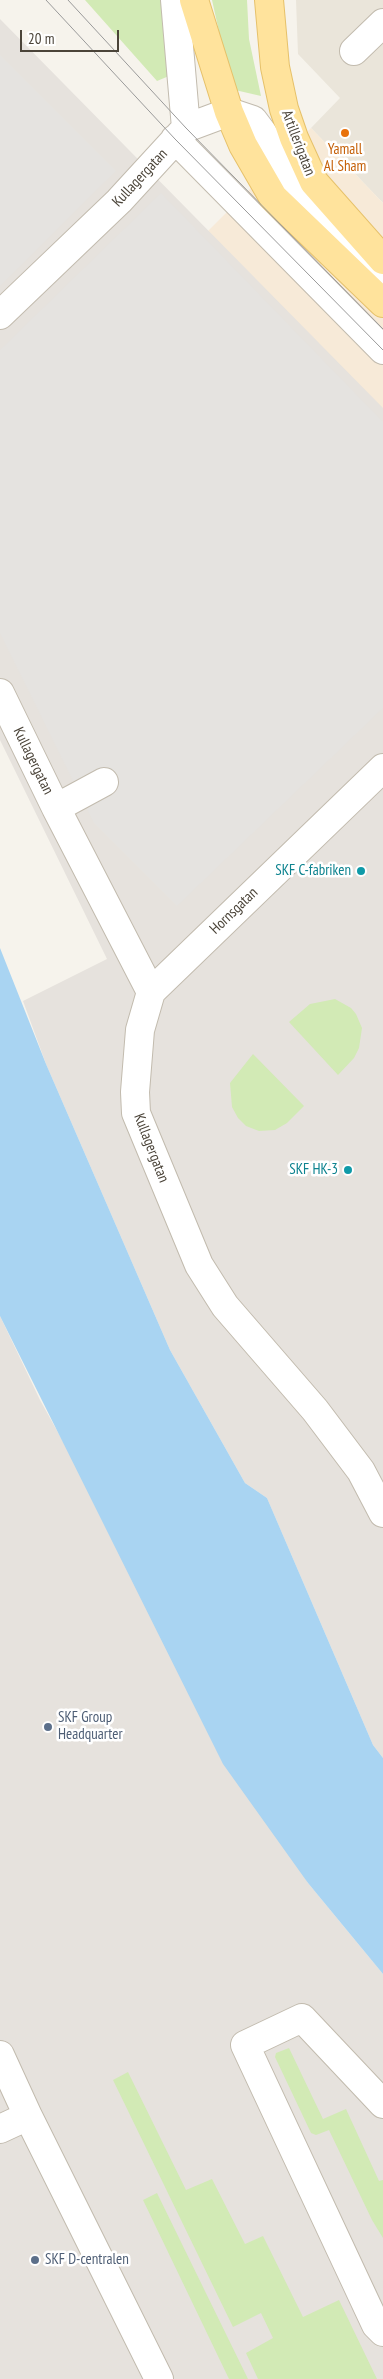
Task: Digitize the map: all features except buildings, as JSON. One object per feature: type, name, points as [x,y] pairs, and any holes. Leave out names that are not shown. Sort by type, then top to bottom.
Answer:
[{"type":"main road","points":[[194,0],[228,112],[243,145],[273,197],[383,303]]},
{"type":"main road","name":"Artillerigatan","points":[[269,0],[276,67],[284,109],[294,138],[314,182],[383,260]]},
{"type":"street","points":[[175,0],[180,134],[383,350]]},
{"type":"street","points":[[354,51],[383,23]]},
{"type":"street","points":[[180,134],[228,112]]},
{"type":"street","name":"Artillerigatan","points":[[228,112],[252,120],[300,192],[361,259],[383,276]]},
{"type":"street","name":"Kullagergatan","points":[[0,315],[119,201],[180,134]]},
{"type":"street","name":"Kullagergatan","points":[[0,693],[56,808],[151,992],[140,1030],[135,1092],[136,1113],[199,1265],[225,1306],[315,1410],[355,1464],[383,1513]]},
{"type":"street","name":"Hornsgatan","points":[[151,992],[383,768]]},
{"type":"street","points":[[56,808],[104,782]]},
{"type":"street","points":[[383,2104],[302,2018],[245,2045],[376,2325],[383,2332]]},
{"type":"street","points":[[0,2056],[159,2379]]},
{"type":"street","points":[[0,2129],[28,2116]]},
{"type":"shaded area","points":[[296,0],[383,0],[383,203],[311,128],[340,98],[298,54]]},
{"type":"shaded area","points":[[0,19],[383,408],[383,1758],[373,1745],[267,1498],[245,1483],[170,1350],[46,1064],[23,1001],[107,959],[0,740]]},
{"type":"shaded area","points":[[0,55],[116,171],[0,286]]},
{"type":"shaded area","points":[[311,128],[383,203],[383,422],[203,236]]},
{"type":"shaded area","points":[[161,193],[383,422],[383,708],[177,906],[94,823],[0,633],[0,350]]},
{"type":"shaded area","points":[[0,1316],[40,1400],[308,1883],[383,1974],[383,2379],[0,2379]]},
{"type":"green space","points":[[85,0],[166,0],[169,76],[157,81]]},
{"type":"green space","points":[[212,0],[247,0],[249,39],[261,96],[235,90],[224,54]]},
{"type":"green space","points":[[335,999],[351,1008],[362,1028],[359,1048],[354,1058],[338,1075],[289,1022],[310,1004]]},
{"type":"green space","points":[[253,1054],[304,1106],[287,1123],[275,1130],[259,1131],[246,1126],[238,1118],[232,1107],[230,1083]]},
{"type":"green space","points":[[289,2048],[323,2119],[346,2109],[379,2181],[383,2180],[383,2238],[372,2220],[329,2130],[316,2135],[311,2133],[275,2057],[276,2053]]},
{"type":"green space","points":[[128,2072],[186,2190],[212,2179],[245,2244],[263,2236],[303,2317],[339,2300],[377,2379],[258,2379],[246,2353],[273,2338],[261,2313],[233,2327],[113,2080]]},
{"type":"green space","points":[[157,2193],[248,2379],[229,2379],[143,2200]]},
{"type":"water","points":[[0,948],[46,1064],[170,1350],[245,1483],[267,1498],[373,1745],[383,1758],[383,1974],[308,1883],[223,1764],[0,1316]]},
{"type":"tram line","points":[[46,0],[175,139],[383,350]]},
{"type":"tram line","points":[[68,0],[186,128],[383,329]]},
{"type":"place","name":"Yamall Al Sham","points":[[345,133]]},
{"type":"place","name":"SKF C-fabriken","points":[[361,871]]},
{"type":"place","name":"SKF HK-3","points":[[348,1170]]},
{"type":"place","name":"SKF Group Headquarter","points":[[48,1727]]},
{"type":"place","name":"SKF D-centralen","points":[[35,2260]]}]
